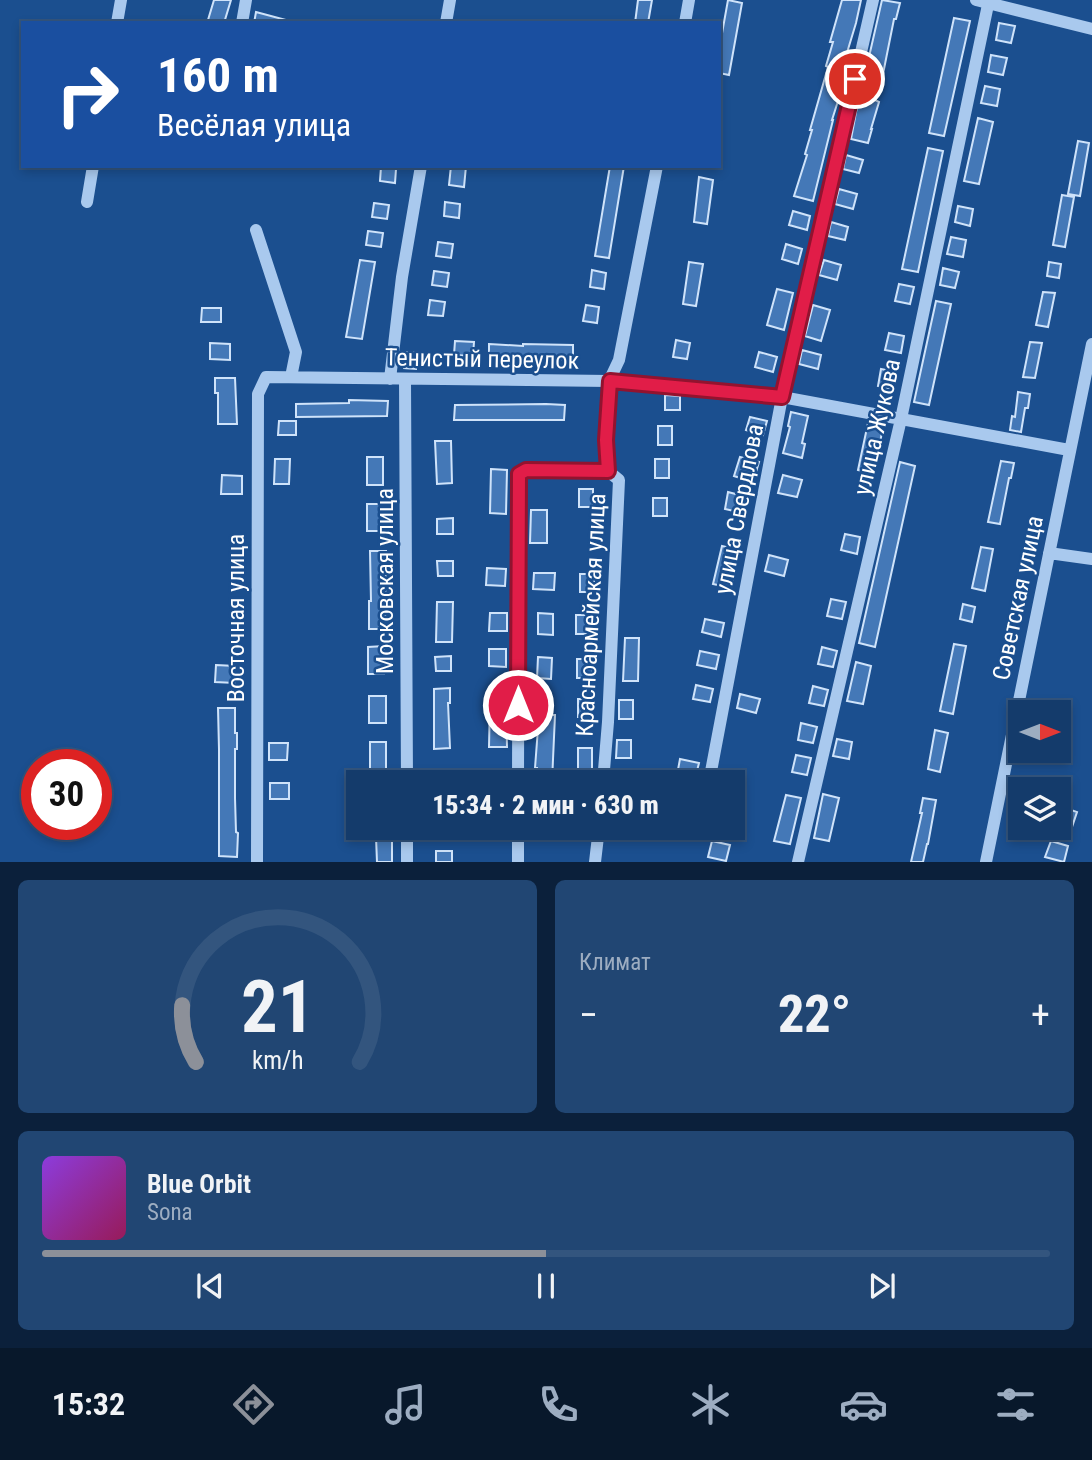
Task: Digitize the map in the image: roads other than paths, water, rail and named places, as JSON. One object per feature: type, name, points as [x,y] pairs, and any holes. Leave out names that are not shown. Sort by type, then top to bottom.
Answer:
[{"type":"street","points":[[117,21],[121,0]]},
{"type":"street","points":[[242,21],[246,0]]},
{"type":"street","points":[[446,21],[450,0]]},
{"type":"street","points":[[685,21],[689,0]]},
{"type":"street","name":"улица Свердлова","points":[[711,770],[782,397],[873,0]]},
{"type":"street","points":[[984,1],[1092,29]]},
{"type":"street","name":"улица Жукова","points":[[798,862],[901,419],[984,1]]},
{"type":"street","points":[[87,202],[93,168]]},
{"type":"street","points":[[390,379],[402,277],[421,168]]},
{"type":"street","name":"Красноармейская улица","points":[[604,770],[619,480],[608,471],[606,440],[610,381],[619,360],[657,168]]},
{"type":"street","points":[[256,230],[296,352],[291,377]]},
{"type":"street","name":"Советская улица","points":[[986,862],[1092,344]]},
{"type":"street","name":"Тенистый переулок","points":[[266,377],[610,381],[782,397],[1069,450]]},
{"type":"street","name":"Восточная улица","points":[[257,862],[258,394],[266,377]]},
{"type":"street","name":"Московская улица","points":[[405,379],[407,770]]},
{"type":"street","points":[[518,770],[519,474],[526,470],[608,471]]},
{"type":"street","points":[[1049,553],[1092,559]]},
{"type":"street","points":[[407,840],[408,862]]},
{"type":"street","points":[[518,840],[518,862]]},
{"type":"street","points":[[596,862],[597,840]]}]
